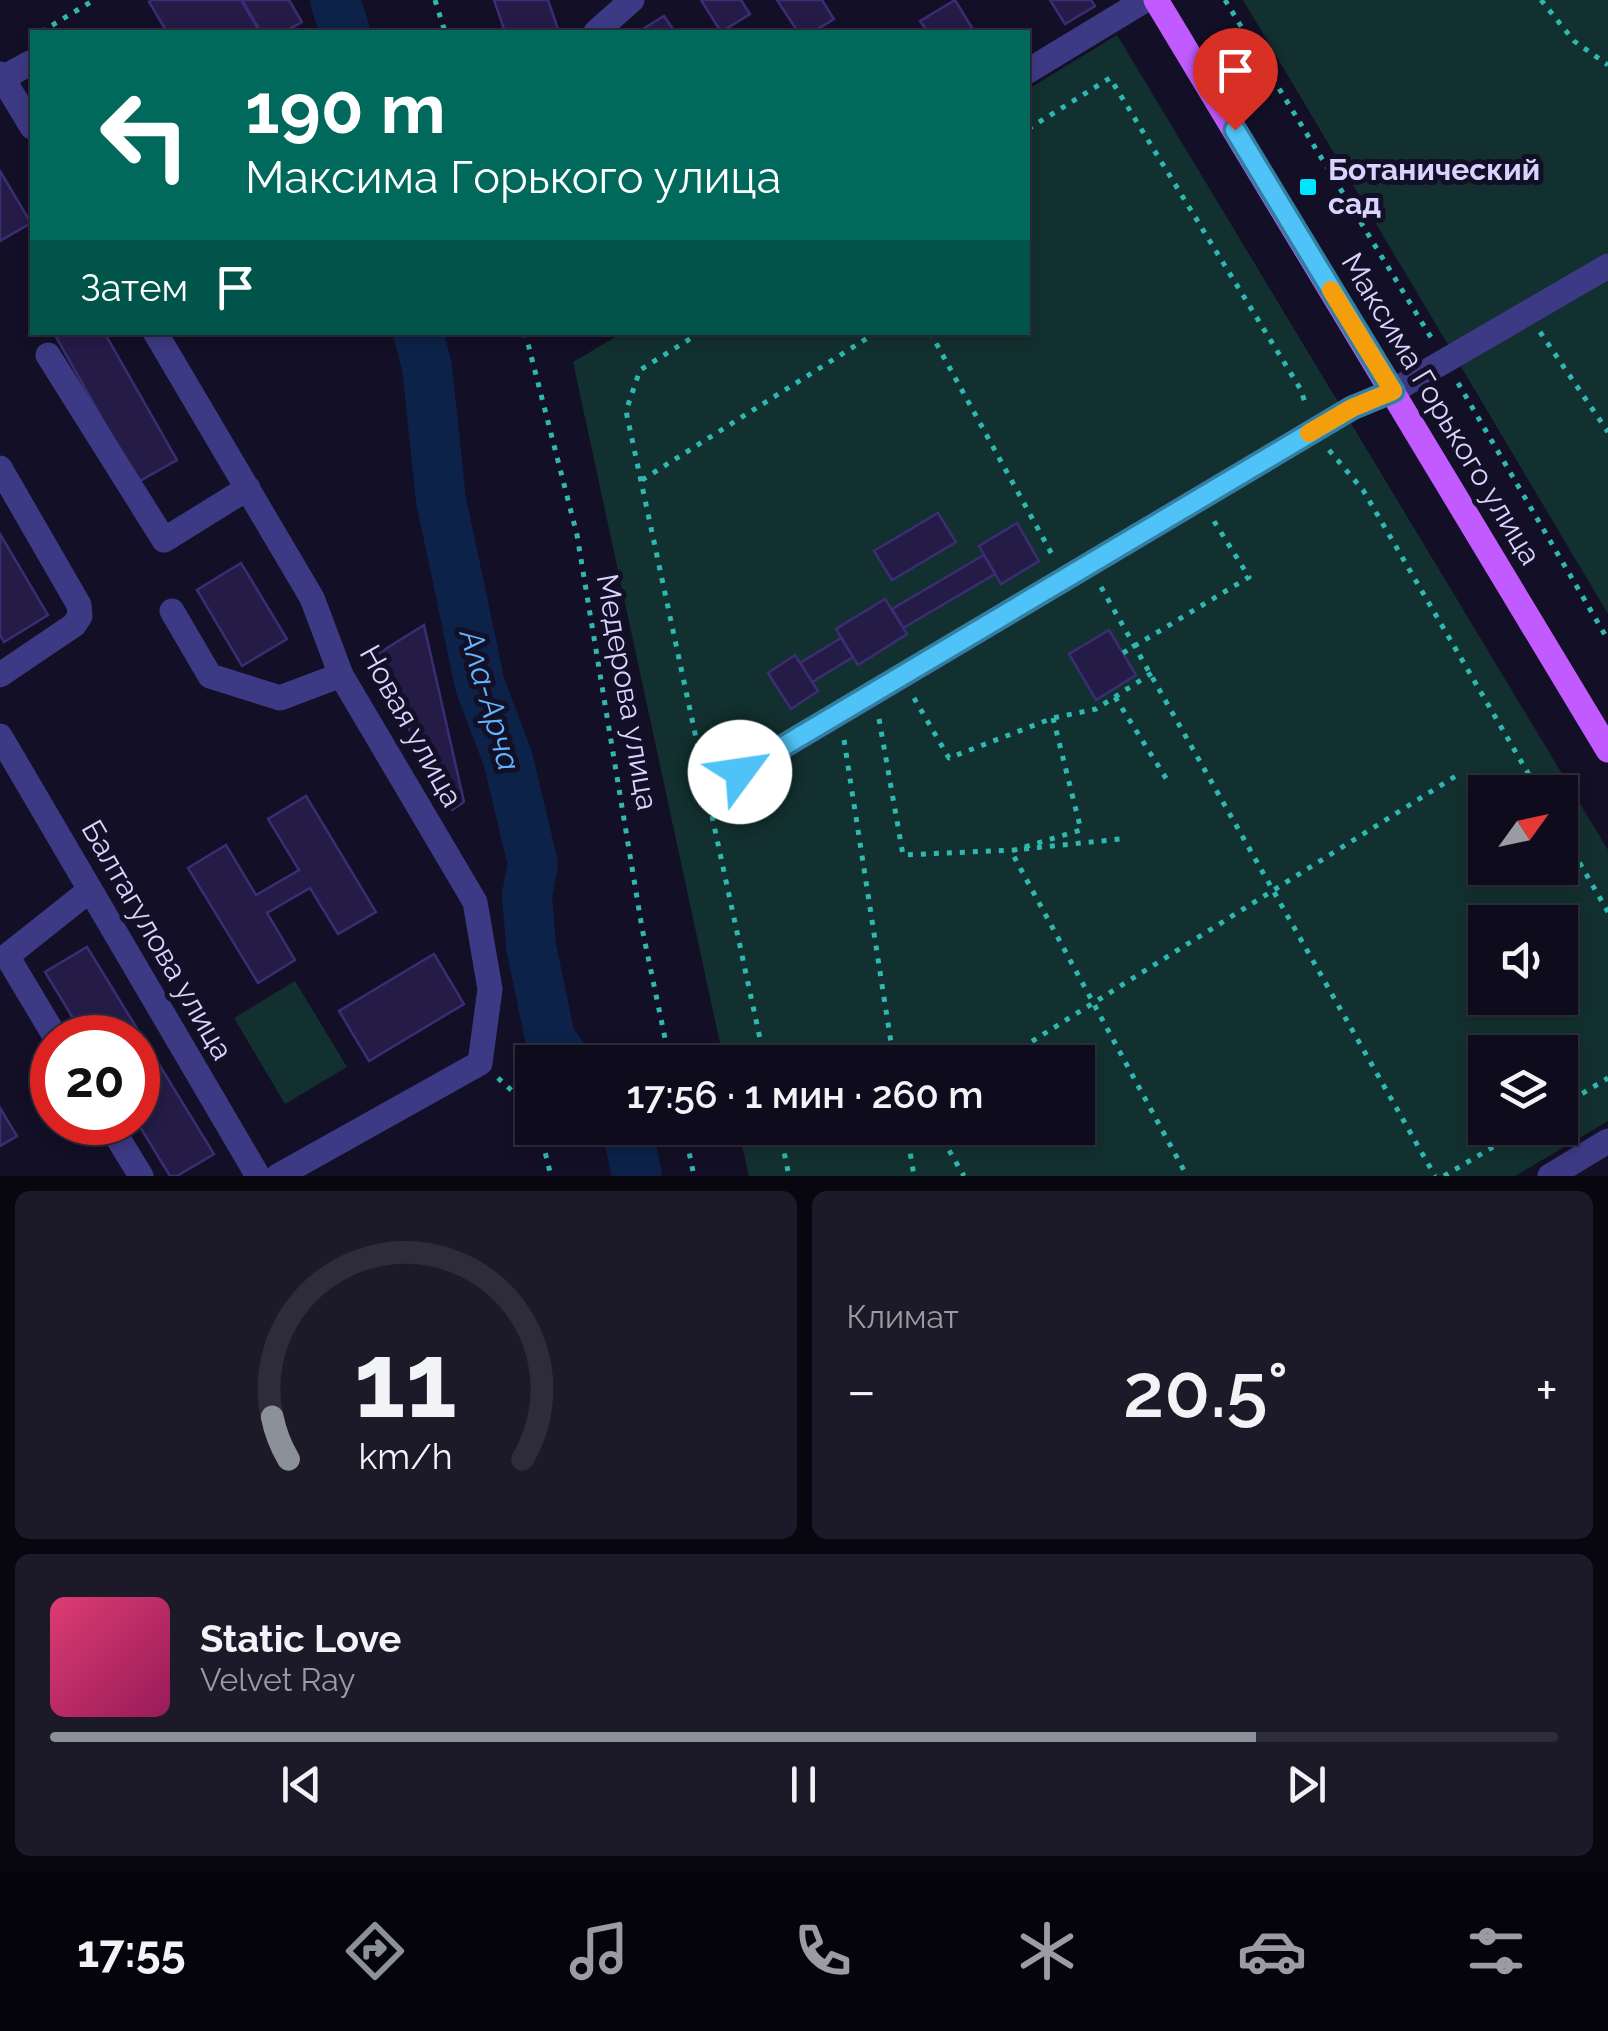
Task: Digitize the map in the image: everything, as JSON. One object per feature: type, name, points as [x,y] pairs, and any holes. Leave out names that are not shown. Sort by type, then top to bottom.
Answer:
[{"type":"main road","name":"Максима Горького улица","points":[[1156,0],[1608,750]]},
{"type":"street","points":[[598,30],[632,0]]},
{"type":"street","points":[[1030,71],[1145,0]]},
{"type":"street","points":[[30,64],[2,76],[30,123]]},
{"type":"street","points":[[707,792],[1352,408],[1393,391],[1608,266]]},
{"type":"street","name":"Новая улица","points":[[158,335],[312,598],[340,675],[475,902],[490,989],[480,1064]]},
{"type":"street","points":[[48,355],[164,540],[248,488]]},
{"type":"street","points":[[0,468],[79,604],[80,616],[74,625],[0,675]]},
{"type":"street","points":[[172,611],[210,676],[280,698],[340,675]]},
{"type":"street","name":"Балтагулова улица","points":[[0,736],[258,1176]]},
{"type":"street","points":[[42,1015],[7,956],[90,890]]},
{"type":"street","points":[[278,1176],[480,1064]]},
{"type":"street","points":[[1550,1176],[1608,1141]]},
{"type":"street","points":[[122,1145],[141,1176]]},
{"type":"path","points":[[44,30],[94,0]]},
{"type":"path","points":[[436,0],[444,30]]},
{"type":"path","points":[[1225,0],[1445,361],[1608,640]]},
{"type":"path","points":[[1541,0],[1574,41],[1608,65]]},
{"type":"path","points":[[1030,128],[1110,78],[1301,390],[1314,431],[1363,490],[1528,775]]},
{"type":"path","points":[[1528,313],[1608,432]]},
{"type":"path","name":"Медерова улица","points":[[526,335],[577,535],[642,928],[666,1045]]},
{"type":"path","points":[[696,335],[640,370],[626,411],[761,1045]]},
{"type":"path","points":[[641,481],[872,335]]},
{"type":"path","points":[[932,335],[1076,571],[1152,673],[1435,1176]]},
{"type":"path","points":[[1123,653],[1249,577],[1200,498]]},
{"type":"path","points":[[900,676],[950,758],[1053,718],[1096,709],[1152,673]]},
{"type":"path","points":[[874,692],[903,856],[1011,851],[1120,839]]},
{"type":"path","points":[[1115,697],[1169,783]]},
{"type":"path","points":[[839,712],[891,1045]]},
{"type":"path","points":[[1011,851],[1081,830],[1053,718]]},
{"type":"path","points":[[1027,1045],[1459,774]]},
{"type":"path","points":[[1011,851],[1186,1176]]},
{"type":"path","points":[[1578,861],[1608,912]]},
{"type":"path","points":[[480,1064],[515,1094]]},
{"type":"path","points":[[1578,1096],[1608,1078]]},
{"type":"path","points":[[543,1145],[551,1176]]},
{"type":"path","points":[[688,1145],[694,1176]]},
{"type":"path","points":[[783,1145],[789,1176]]},
{"type":"path","points":[[909,1145],[914,1176]]},
{"type":"path","points":[[946,1145],[964,1176]]},
{"type":"path","points":[[1444,1176],[1496,1145]]},
{"type":"green space","points":[[1243,0],[1608,0],[1608,614]]},
{"type":"green space","points":[[1117,35],[1563,775],[1468,775],[1468,885],[1578,885],[1578,800],[1608,850],[1608,1121],[1578,1139],[1578,1035],[1468,1035],[1468,1145],[1567,1145],[1515,1176],[749,1176],[742,1145],[1095,1145],[1095,1045],[720,1045],[573,362],[619,335],[1030,335],[1030,88]]},
{"type":"green space","points":[[295,981],[347,1067],[285,1104],[234,1018]]},
{"type":"building","points":[[241,0],[259,30],[166,30],[149,2]]},
{"type":"building","points":[[242,0],[289,0],[302,22],[288,30],[260,30]]},
{"type":"building","points":[[494,0],[548,0],[558,30],[504,30]]},
{"type":"building","points":[[701,0],[741,0],[750,14],[720,30]]},
{"type":"building","points":[[777,0],[822,0],[834,19],[816,30],[797,30]]},
{"type":"building","points":[[955,0],[973,30],[927,30],[920,21]]},
{"type":"building","points":[[1050,0],[1091,0],[1095,6],[1065,24]]},
{"type":"building","points":[[664,16],[674,30],[641,30]]},
{"type":"building","points":[[0,171],[30,224],[0,241]]},
{"type":"building","points":[[55,335],[106,335],[177,460],[138,482]]},
{"type":"building","points":[[938,513],[956,542],[892,580],[874,551]]},
{"type":"building","points":[[1017,523],[1039,561],[1001,584],[979,546]]},
{"type":"building","points":[[0,534],[48,615],[4,642],[0,635]]},
{"type":"building","points":[[984,555],[995,574],[903,628],[892,609]]},
{"type":"building","points":[[241,563],[287,639],[242,666],[197,590]]},
{"type":"building","points":[[885,599],[907,634],[858,665],[836,629]]},
{"type":"building","points":[[424,625],[464,802],[452,810],[371,658]]},
{"type":"building","points":[[1109,630],[1136,675],[1096,700],[1069,654]]},
{"type":"building","points":[[841,638],[853,657],[812,682],[800,663]]},
{"type":"building","points":[[795,655],[818,691],[791,709],[768,673]]},
{"type":"building","points":[[306,796],[376,912],[338,934],[310,888],[267,913],[295,960],[258,983],[188,868],[226,845],[256,895],[299,870],[268,819]]},
{"type":"building","points":[[87,947],[129,1015],[71,1015],[45,972]]},
{"type":"building","points":[[434,954],[464,1004],[369,1061],[339,1011]]},
{"type":"building","points":[[160,1066],[214,1154],[177,1176],[170,1176],[151,1145],[160,1145]]},
{"type":"building","points":[[0,1108],[17,1136],[0,1146]]},
{"type":"waterway","name":"Ала-Арча","points":[[335,0],[344,30]]},
{"type":"waterway","name":"Ала-Арча","points":[[419,335],[427,367],[441,500],[480,685],[508,759],[533,864],[527,895],[531,946],[555,1045]]},
{"type":"waterway","name":"Ала-Арча","points":[[631,1145],[637,1176]]},
{"type":"slow traffic","points":[[1309,433],[1352,408],[1393,391],[1331,290]]},
{"type":"place","name":"Ботанический сад","points":[[1308,187]]},
{"type":"route","points":[[740,772],[1352,408],[1393,391],[1235,130]]}]
